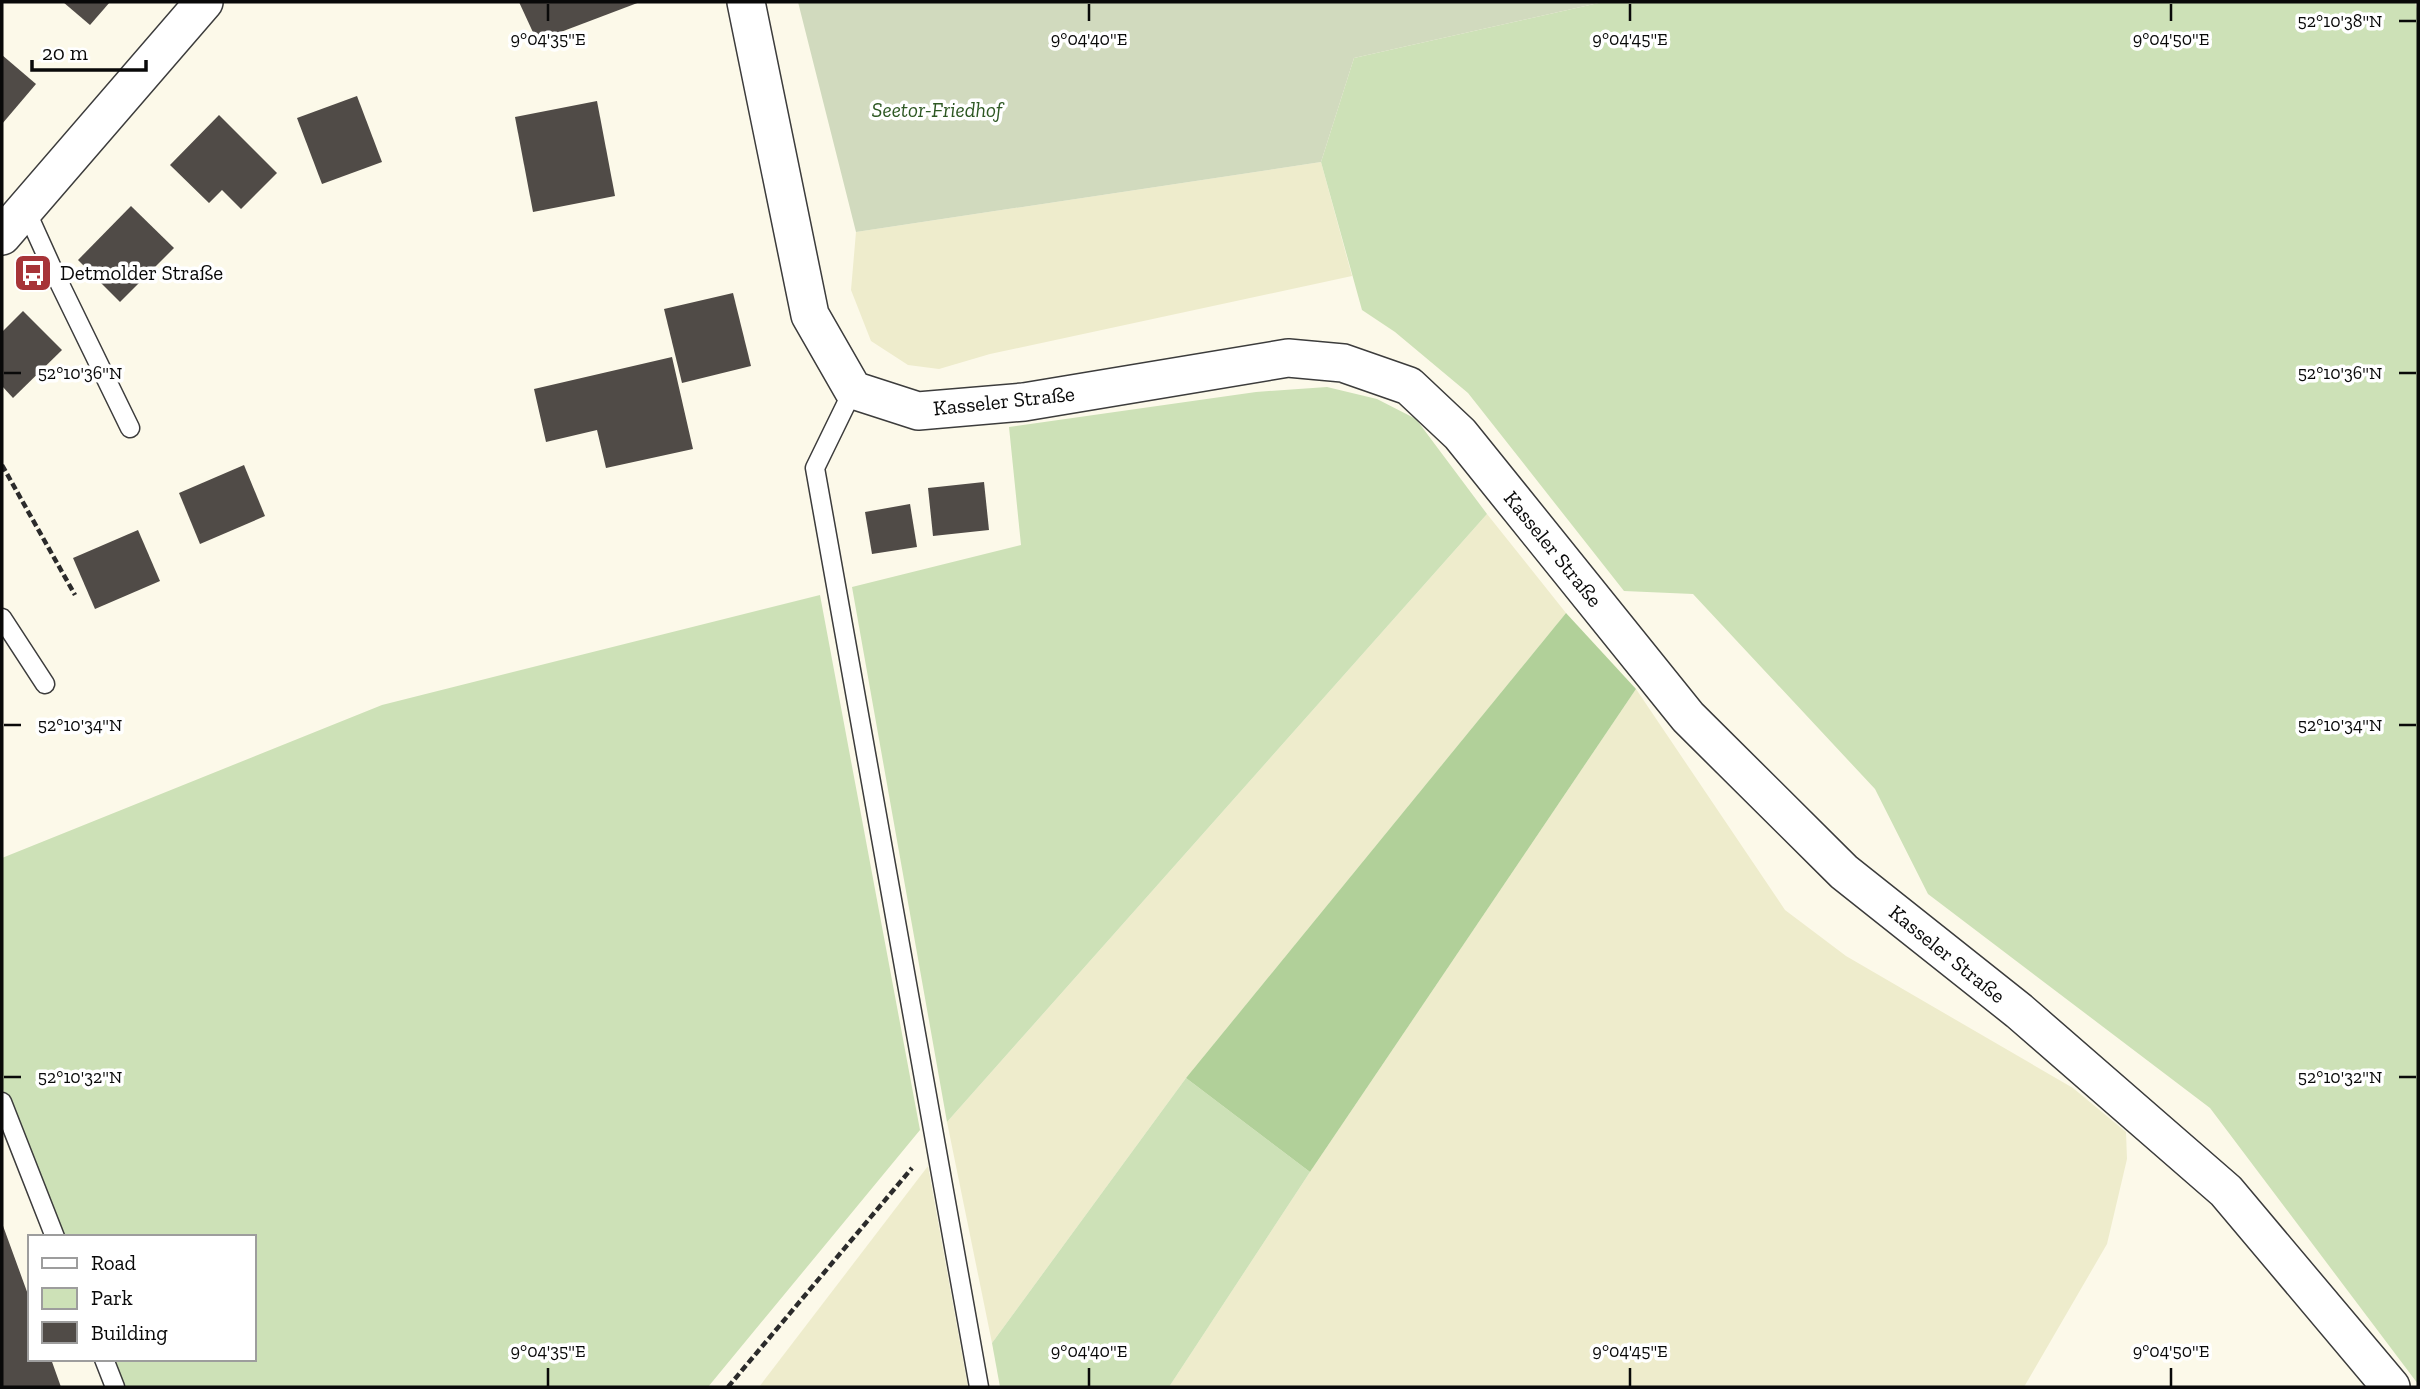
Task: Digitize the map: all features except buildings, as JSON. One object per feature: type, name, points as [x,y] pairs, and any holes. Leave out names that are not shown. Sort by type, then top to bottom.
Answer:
[{"type":"street","points":[[2,236],[204,2]]},
{"type":"street","points":[[746,2],[810,316],[853,390]]},
{"type":"street","name":"Kasseler Straße","points":[[853,390],[918,411],[1024,402],[1288,358],[1343,363],[1409,386],[1460,434],[1688,717],[1844,872],[2019,1011],[2226,1191],[2391,1387]]},
{"type":"lane","points":[[26,208],[130,428]]},
{"type":"lane","points":[[853,390],[815,468],[979,1387]]},
{"type":"lane","points":[[2,618],[45,684]]},
{"type":"lane","points":[[2,1102],[54,1235]]},
{"type":"lane","points":[[105,1361],[115,1387]]},
{"type":"path","points":[[2,465],[75,595]]},
{"type":"path","points":[[728,1387],[936,1139]]},
{"type":"shaded area","points":[[1321,162],[1352,276],[990,354],[939,369],[908,365],[871,341],[851,290],[856,232]]},
{"type":"shaded area","points":[[1487,514],[1566,613],[1186,1078],[992,1343],[947,1122]]},
{"type":"shaded area","points":[[1636,689],[1785,910],[1846,956],[2073,1088],[2126,1132],[2127,1159],[2107,1244],[2024,1387],[1169,1387],[1310,1172]]},
{"type":"shaded area","points":[[928,1166],[968,1387],[759,1387]]},
{"type":"green space","name":"Seetor-Friedhof","points":[[798,2],[1603,2],[1354,58],[1321,162],[856,232]]},
{"type":"green space","points":[[1603,2],[2415,2],[2418,12],[2418,1384],[2210,1108],[1928,894],[1875,789],[1693,594],[1624,591],[1468,393],[1395,332],[1362,310],[1321,162],[1354,58]]},
{"type":"green space","points":[[1327,387],[1377,399],[1416,419],[1487,514],[947,1122],[852,587],[1021,545],[1009,427],[1256,392]]},
{"type":"green space","points":[[820,595],[920,1130],[708,1387],[122,1387],[112,1361],[256,1361],[256,1235],[61,1235],[2,1087],[2,858],[382,705]]},
{"type":"green space","points":[[1566,613],[1636,689],[1310,1172],[1186,1078]]},
{"type":"green space","points":[[1186,1078],[1310,1172],[1169,1387],[1000,1387],[992,1343]]},
{"type":"place","name":"Detmolder Straße","points":[[33,273]]}]
